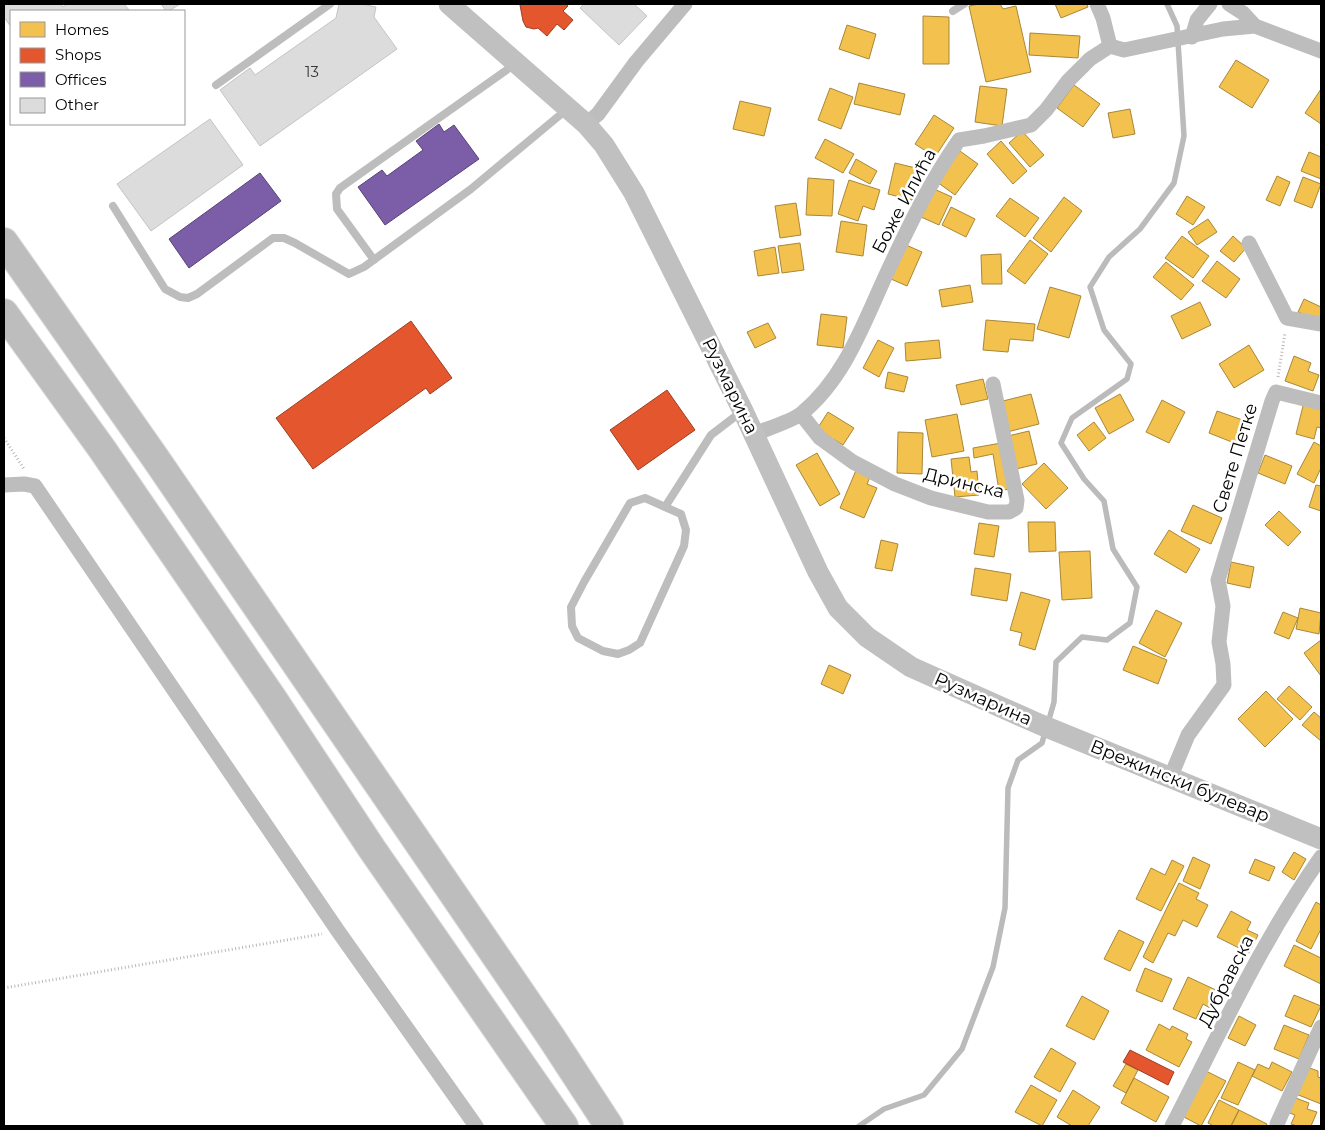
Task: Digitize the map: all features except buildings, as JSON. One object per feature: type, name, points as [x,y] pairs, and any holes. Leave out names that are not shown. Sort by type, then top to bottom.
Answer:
[{"type":"highway","points":[[4,242],[156,459],[545,1029],[609,1126]]},
{"type":"highway","points":[[4,313],[102,448],[273,699],[372,849],[564,1126]]},
{"type":"main road","name":"Рузмарина","points":[[449,4],[518,62],[586,124],[604,144],[634,193],[743,411],[818,572],[838,608],[867,637],[910,666],[1049,727]]},
{"type":"main road","name":"Врежински булевар","points":[[1049,727],[1321,838]]},
{"type":"street","points":[[586,124],[598,114],[636,62],[685,4]]},
{"type":"street","points":[[1097,4],[1103,18],[1110,46],[1124,50],[1223,29],[1255,26],[1321,52]]},
{"type":"street","points":[[1192,37],[1197,20],[1210,4]]},
{"type":"street","points":[[1229,4],[1244,13],[1255,26]]},
{"type":"street","name":"Боже Илића","points":[[754,434],[801,414],[822,392],[845,362],[904,236],[940,167],[959,140],[1031,125],[1046,110],[1068,81],[1090,59],[1110,46]]},
{"type":"street","points":[[1249,243],[1287,318],[1321,324]]},
{"type":"street","name":"Дринска","points":[[801,414],[820,438],[853,462],[894,484],[931,498],[988,512],[1009,512],[1016,508],[1017,500],[993,384]]},
{"type":"street","name":"Свете Петке","points":[[1171,776],[1188,735],[1224,685],[1219,642],[1223,606],[1218,580],[1276,392],[1321,403]]},
{"type":"street","points":[[4,485],[24,484],[35,486],[338,931],[476,1126]]},
{"type":"street","name":"Дубравска","points":[[1172,1126],[1268,940],[1321,857]]},
{"type":"street","points":[[1277,1124],[1321,1027]]},
{"type":"lane","points":[[216,85],[330,4]]},
{"type":"lane","points":[[952,11],[964,4]]},
{"type":"lane","points":[[374,260],[337,209],[336,194],[340,188],[518,62]]},
{"type":"lane","points":[[113,206],[165,289],[180,297],[188,298],[197,294],[273,238],[284,238],[349,274],[364,267],[471,189],[568,108]]},
{"type":"lane","points":[[665,506],[711,435],[743,411]]},
{"type":"lane","points":[[645,498],[665,506],[681,514],[686,530],[684,546],[640,643],[618,654],[604,651],[578,638],[572,626],[571,607],[630,503],[645,498]]},
{"type":"path","points":[[1276,392],[1287,318]]},
{"type":"path","points":[[4,438],[35,486]]},
{"type":"path","points":[[4,988],[338,931]]},
{"type":"waterway","points":[[1048,723],[1054,702],[1056,662],[1082,637],[1107,640],[1130,623],[1137,587],[1113,549],[1104,501],[1084,479],[1061,443],[1072,418],[1127,379],[1131,364],[1104,330],[1090,287],[1109,257],[1140,229],[1174,183],[1184,136],[1177,26],[1167,4]]},
{"type":"waterway","points":[[859,1126],[884,1109],[924,1095],[962,1049],[993,967],[1005,908],[1008,788],[1018,760],[1042,743],[1045,732]]}]
